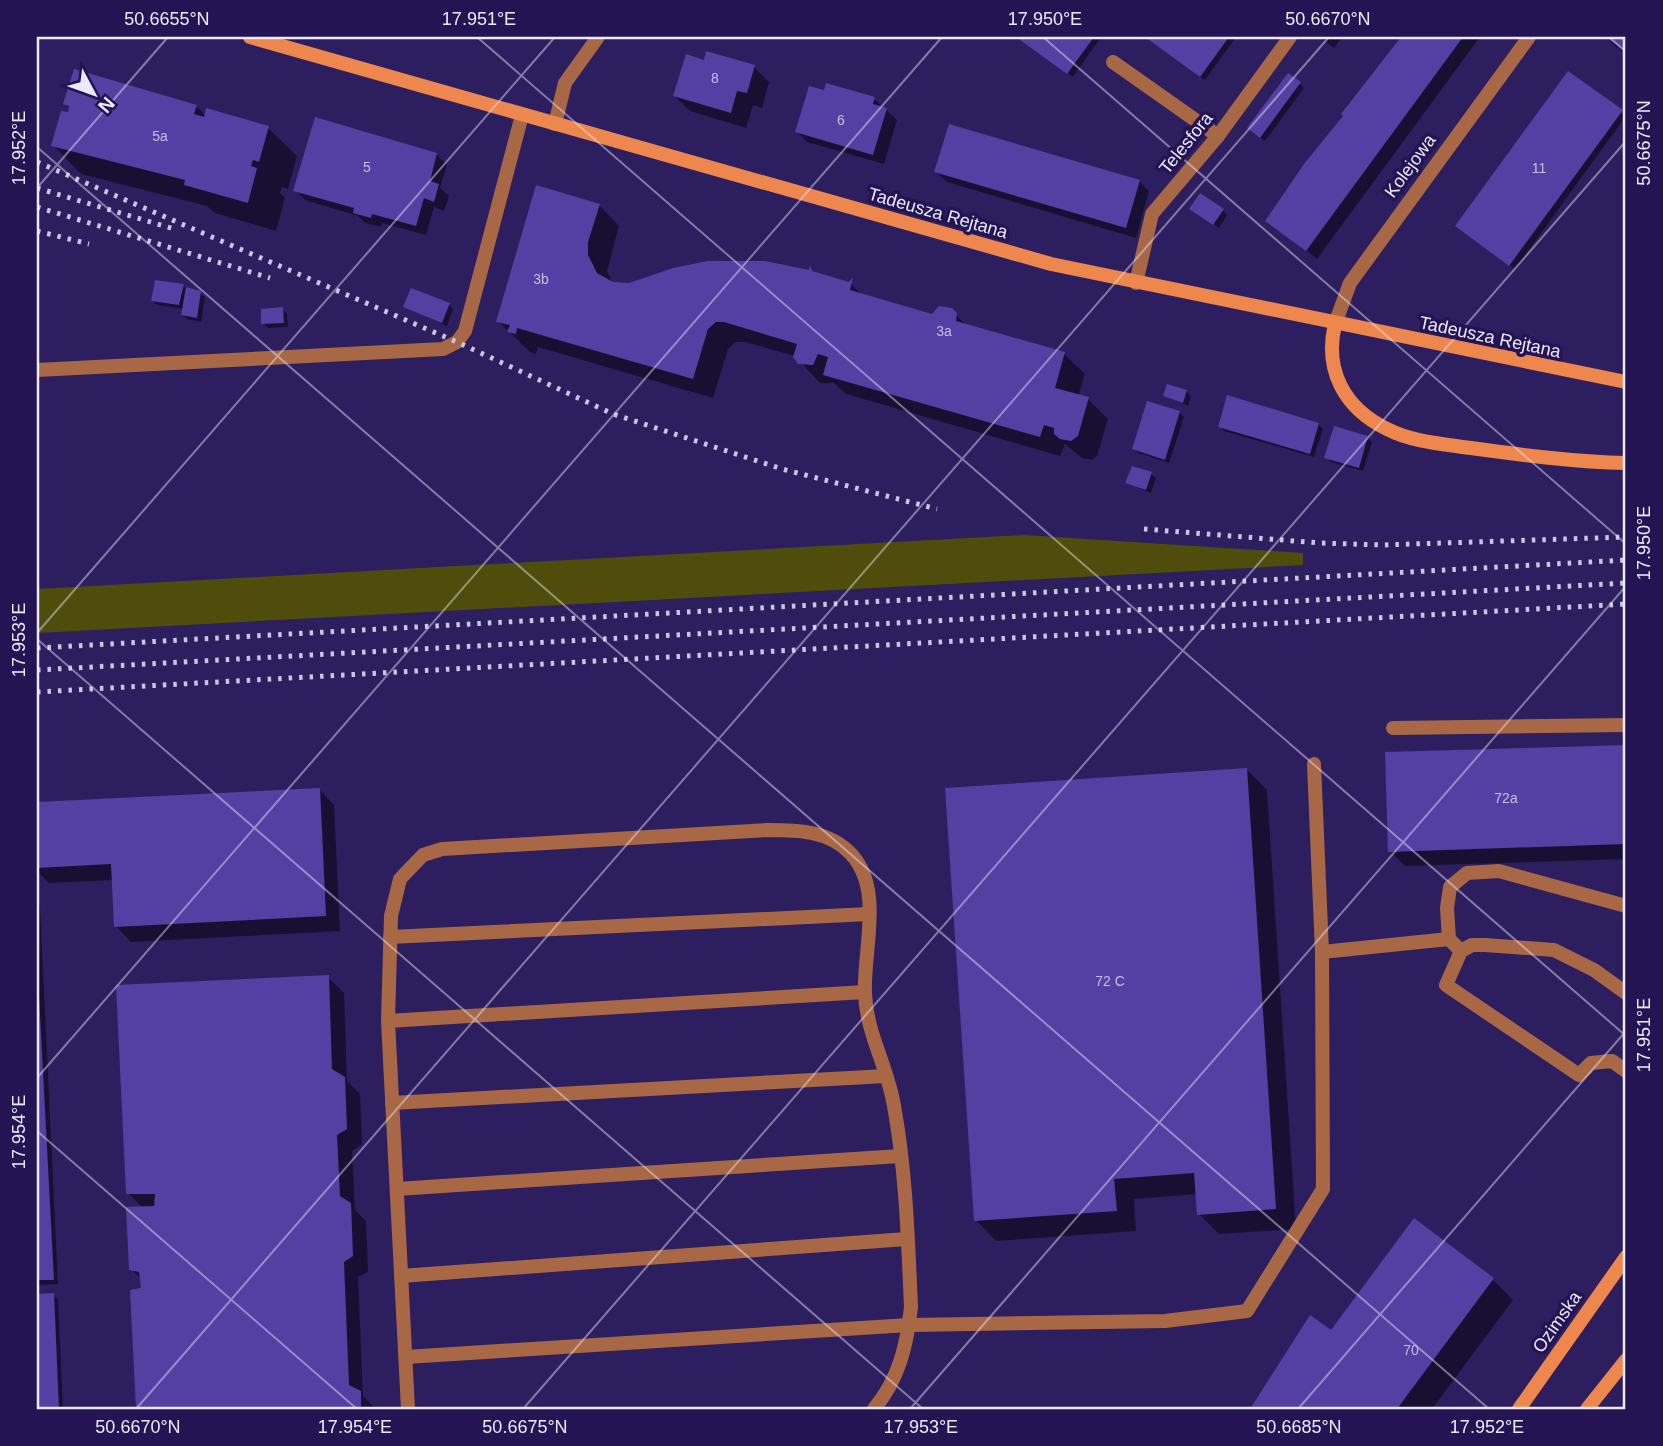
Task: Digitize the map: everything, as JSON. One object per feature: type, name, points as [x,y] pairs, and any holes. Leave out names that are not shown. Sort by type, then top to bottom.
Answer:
[{"type":"street","name":"Tadeusza Rejtana","points":[[250,37],[993,250],[1136,283],[1626,382]]},
{"type":"street","points":[[555,124],[565,83],[598,37]]},
{"type":"street","name":"Telesfora","points":[[1136,283],[1152,214],[1218,136],[1290,37]]},
{"type":"street","name":"Kolejowa","points":[[1335,324],[1350,283],[1528,37]]},
{"type":"street","points":[[1113,62],[1218,136]]},
{"type":"street","points":[[37,370],[443,349],[457,342],[465,331],[522,115]]},
{"type":"street","points":[[1335,324],[1329,348],[1334,376],[1355,403],[1388,430],[1438,443],[1514,454],[1626,463]]},
{"type":"street","points":[[1392,728],[1626,725]]},
{"type":"street","points":[[406,1357],[909,1325],[1165,1321],[1247,1311],[1323,1189],[1322,952],[1314,764]]},
{"type":"street","points":[[408,1409],[388,1021],[390,937],[394,894],[400,879],[423,855],[442,849],[767,830],[818,834],[850,853],[862,870],[868,888],[865,992],[869,1024],[894,1102],[908,1239],[909,1325],[898,1371],[874,1409]]},
{"type":"street","points":[[1461,951],[1449,939],[1447,908],[1450,887],[1467,873],[1499,871],[1626,906]]},
{"type":"street","points":[[390,937],[869,914]]},
{"type":"street","points":[[1322,952],[1449,939]]},
{"type":"street","points":[[1626,993],[1594,970],[1554,950],[1472,945],[1461,951],[1446,985],[1579,1075],[1591,1063],[1612,1061],[1626,1071]]},
{"type":"street","points":[[388,1021],[865,992]]},
{"type":"street","points":[[392,1103],[886,1076]]},
{"type":"street","points":[[397,1189],[900,1156]]},
{"type":"street","points":[[401,1276],[908,1239]]},
{"type":"street","name":"Ozimska","points":[[1519,1409],[1626,1256]]},
{"type":"street","points":[[1587,1409],[1626,1360]]},
{"type":"shaded area","points":[[1024,535],[1303,553],[1303,565],[37,633],[37,589]]},
{"type":"building","points":[[1016,37],[1094,37],[1067,74]]},
{"type":"building","points":[[1145,37],[1229,37],[1200,77]]},
{"type":"building","points":[[1401,37],[1463,37],[1306,251],[1265,221],[1304,164]]},
{"type":"building","points":[[1606,37],[1626,37],[1626,52]]},
{"type":"building","points":[[706,51],[755,65],[747,93],[737,91],[731,113],[673,96],[686,54],[704,60]]},
{"type":"building","points":[[74,69],[197,105],[194,114],[204,117],[206,108],[269,126],[259,162],[253,160],[251,166],[257,168],[248,203],[184,185],[185,180],[51,146],[61,111],[68,112],[69,106],[63,104]]},
{"type":"building","points":[[1568,71],[1623,110],[1509,266],[1455,226]]},
{"type":"building","points":[[1288,73],[1301,82],[1260,138],[1247,128]]},
{"type":"building","points":[[826,83],[875,97],[873,104],[887,108],[873,155],[795,132],[809,86],[824,90]]},
{"type":"building","points":[[315,117],[437,153],[430,181],[439,184],[434,202],[424,198],[416,226],[372,214],[371,218],[353,213],[354,208],[293,191]]},
{"type":"building","points":[[949,124],[1140,180],[1126,228],[934,172]]},
{"type":"building","points":[[536,185],[600,204],[588,242],[588,255],[597,273],[613,282],[629,283],[673,268],[708,261],[765,261],[809,270],[810,265],[812,271],[849,282],[853,277],[850,290],[932,314],[939,306],[952,308],[957,313],[956,321],[1065,352],[1055,388],[1089,397],[1078,436],[1071,441],[1060,439],[1054,434],[1054,428],[1044,425],[1040,437],[823,375],[828,357],[818,354],[813,365],[798,364],[793,357],[797,344],[724,322],[716,322],[708,329],[693,379],[517,328],[516,334],[507,332],[510,325],[496,322]]},
{"type":"building","points":[[1200,193],[1224,209],[1213,225],[1189,209]]},
{"type":"building","points":[[155,280],[184,284],[179,305],[151,301]]},
{"type":"building","points":[[186,287],[201,291],[197,318],[181,315]]},
{"type":"building","points":[[411,288],[450,303],[442,323],[403,307]]},
{"type":"building","points":[[283,307],[284,323],[261,324],[261,309]]},
{"type":"building","points":[[1167,384],[1187,390],[1183,403],[1163,396]]},
{"type":"building","points":[[1227,395],[1319,423],[1310,454],[1218,427]]},
{"type":"building","points":[[1147,401],[1180,411],[1165,460],[1132,449]]},
{"type":"building","points":[[1334,426],[1368,436],[1359,468],[1324,458]]},
{"type":"building","points":[[1132,466],[1152,472],[1146,490],[1125,483]]},
{"type":"building","points":[[1626,745],[1626,844],[1388,852],[1385,752]]},
{"type":"building","points":[[1247,768],[1276,1209],[1197,1215],[1194,1173],[1114,1179],[1117,1211],[974,1221],[945,788]]},
{"type":"building","points":[[320,788],[326,916],[114,927],[111,864],[37,868],[37,802]]},
{"type":"building","points":[[37,957],[54,1280],[37,1280]]},
{"type":"building","points":[[329,975],[332,1069],[345,1077],[347,1129],[337,1135],[340,1196],[351,1203],[353,1256],[344,1262],[349,1385],[361,1391],[361,1409],[136,1409],[130,1290],[141,1288],[139,1272],[129,1270],[126,1207],[154,1206],[155,1194],[126,1194],[116,985]]},
{"type":"building","points":[[1414,1218],[1494,1278],[1397,1409],[1250,1409],[1310,1315],[1331,1330]]},
{"type":"building","points":[[54,1293],[59,1409],[37,1409],[37,1294]]},
{"type":"railway","points":[[37,162],[457,342],[613,414],[782,469],[937,509]]},
{"type":"railway","points":[[37,188],[174,229]]},
{"type":"railway","points":[[37,207],[270,278]]},
{"type":"railway","points":[[37,231],[89,244]]},
{"type":"railway","points":[[1144,529],[1320,543],[1382,545],[1626,537]]},
{"type":"railway","points":[[37,648],[1626,560]]},
{"type":"railway","points":[[37,670],[1626,583]]},
{"type":"railway","points":[[37,692],[1626,604]]}]
